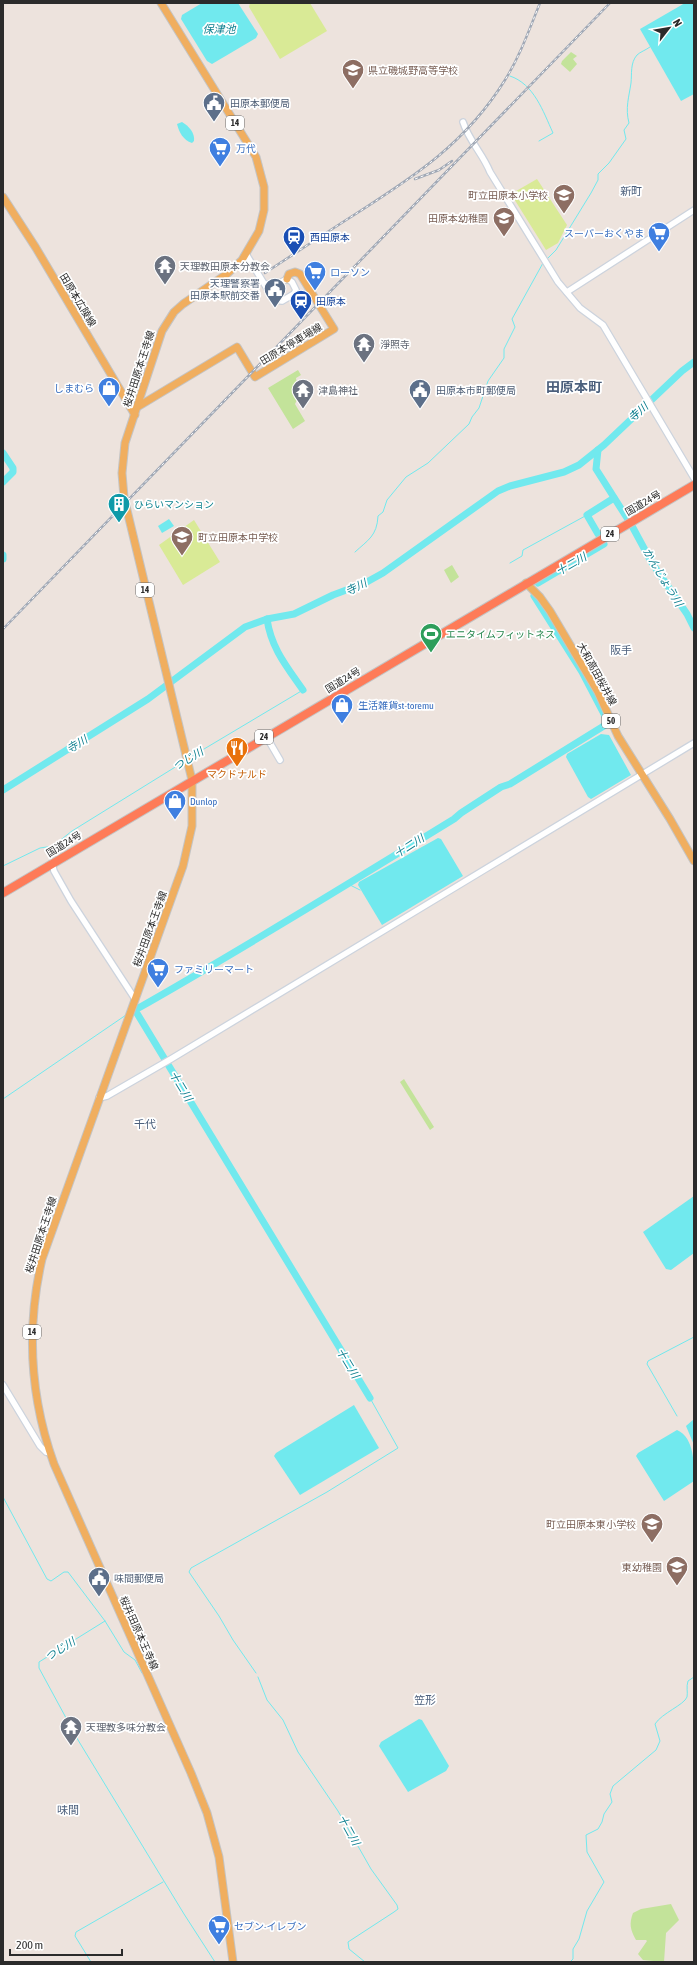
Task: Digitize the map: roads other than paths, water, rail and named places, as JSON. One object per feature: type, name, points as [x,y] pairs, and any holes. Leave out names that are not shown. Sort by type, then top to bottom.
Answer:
[{"type":"highway","name":"国道24号","points":[[3,892],[694,485]]},
{"type":"main road","name":"桜井田原本王寺線","points":[[124,497],[122,473],[125,443],[139,406],[159,338],[169,320],[183,304],[227,274],[246,254],[259,231],[264,210],[264,186],[260,170],[247,142],[161,3]]},
{"type":"main road","name":"田原本広陵線","points":[[3,197],[36,248],[135,414]]},
{"type":"main road","name":"田原本停車場線","points":[[139,406],[237,347],[255,377],[334,329],[300,274],[295,272],[289,274],[287,279]]},
{"type":"main road","name":"桜井田原本王寺線","points":[[126,506],[192,780],[192,826],[187,850],[135,1000],[45,1248],[36,1287],[32,1331],[33,1375],[38,1412],[60,1481],[201,1797],[220,1864],[233,1962]]},
{"type":"main road","name":"大和高田桜井線","points":[[526,583],[540,597],[550,612],[598,692],[618,736],[694,861]]},
{"type":"street","points":[[464,122],[472,142],[486,162],[490,172],[558,282],[580,308],[602,325],[694,478]]},
{"type":"street","points":[[567,292],[694,210]]},
{"type":"street","points":[[246,254],[266,284],[274,300],[282,301],[294,294],[296,290],[292,282],[287,279],[274,286],[266,284]]},
{"type":"street","points":[[266,736],[280,760]]},
{"type":"street","points":[[99,1098],[107,1096],[167,1061],[694,743]]},
{"type":"street","points":[[52,863],[54,871],[71,901],[135,1000]]},
{"type":"street","points":[[3,1385],[40,1446],[46,1452],[50,1453]]},
{"type":"water","name":"保津池","points":[[202,3],[238,3],[258,34],[256,38],[212,64],[207,61],[181,19],[182,15]]},
{"type":"water","points":[[685,3],[694,3],[694,94],[681,101],[640,29]]},
{"type":"water","points":[[182,122],[192,133],[194,141],[192,143],[186,140],[180,133],[177,124]]},
{"type":"water","points":[[169,519],[174,526],[162,533],[158,526]]},
{"type":"water","points":[[601,734],[609,735],[631,775],[591,799],[588,797],[566,757],[567,754]]},
{"type":"water","points":[[438,838],[441,839],[463,876],[382,925],[358,885],[359,882]]},
{"type":"water","points":[[694,1196],[694,1253],[671,1270],[666,1269],[643,1232]]},
{"type":"water","points":[[354,1405],[379,1448],[300,1495],[274,1456],[276,1453]]},
{"type":"water","points":[[694,1419],[694,1445],[686,1426]]},
{"type":"water","points":[[677,1430],[683,1434],[690,1445],[693,1460],[694,1481],[664,1501],[636,1456],[638,1453]]},
{"type":"water","points":[[419,1719],[422,1720],[449,1766],[446,1771],[408,1792],[379,1746],[381,1742]]},
{"type":"waterway","points":[[547,259],[556,250],[591,193],[598,180],[598,174],[609,163],[626,139],[624,130],[629,123],[627,107],[632,65],[637,55],[650,47]]},
{"type":"waterway","points":[[510,76],[525,85],[532,92],[537,99],[553,133],[539,141]]},
{"type":"waterway","points":[[355,552],[368,541],[374,533],[378,516],[383,512],[387,500],[406,477],[428,463],[469,424],[479,408],[488,381],[504,358],[504,349],[515,327],[512,319],[543,263]]},
{"type":"waterway","name":"寺川","points":[[3,790],[148,699],[245,627],[267,619],[294,614],[333,595],[365,583],[383,573],[498,491],[510,486],[564,472],[579,465],[604,445],[682,371],[694,362]]},
{"type":"waterway","name":"かんじょう川","points":[[598,450],[596,469],[627,518]]},
{"type":"waterway","points":[[3,453],[13,468],[13,472],[3,482]]},
{"type":"waterway","name":"十二川","points":[[598,534],[587,515],[614,498]]},
{"type":"waterway","points":[[510,563],[522,556],[523,550],[587,515]]},
{"type":"waterway","name":"かんじょう川","points":[[632,526],[652,563],[687,614],[694,628]]},
{"type":"waterway","name":"十二川","points":[[538,583],[604,544]]},
{"type":"waterway","name":"十二川","points":[[370,1398],[135,1010],[216,964],[454,819],[501,787],[510,784],[607,724],[605,716],[582,672],[534,596]]},
{"type":"waterway","name":"つじ川","points":[[267,619],[272,639],[280,657],[303,690]]},
{"type":"waterway","name":"つじ川","points":[[189,758],[303,690]]},
{"type":"waterway","name":"つじ川","points":[[3,866],[40,848],[53,846],[72,831],[185,761]]},
{"type":"waterway","points":[[348,884],[360,890]]},
{"type":"waterway","points":[[3,1099],[126,1015]]},
{"type":"waterway","points":[[677,1416],[647,1364],[648,1361],[694,1337]]},
{"type":"waterway","name":"十二川","points":[[256,1673],[189,1572],[191,1568],[327,1492],[398,1448],[370,1398]]},
{"type":"waterway","name":"つじ川","points":[[3,1497],[47,1579],[51,1581],[64,1572],[68,1572],[105,1621],[124,1652],[135,1660],[142,1673]]},
{"type":"waterway","name":"つじ川","points":[[105,1621],[39,1662],[39,1668],[78,1740],[215,1962]]},
{"type":"waterway","name":"十二川","points":[[258,1677],[267,1700],[283,1720],[298,1752],[338,1811],[371,1869],[397,1905],[398,1909],[348,1942],[349,1949],[365,1962]]},
{"type":"waterway","name":"かんじょう川","points":[[570,1962],[573,1959],[573,1949],[579,1939],[587,1911],[604,1882],[587,1852],[586,1835],[598,1829],[602,1822],[604,1814],[612,1802],[610,1794],[613,1786],[656,1750],[660,1741],[655,1724],[658,1720],[685,1700],[687,1697],[688,1681],[694,1677]]},
{"type":"waterway","points":[[91,1962],[75,1936],[76,1932],[163,1882]]},
{"type":"railway","points":[[265,273],[398,186],[418,172],[456,140],[474,122],[505,80],[520,52],[540,3]]},
{"type":"railway","points":[[3,629],[610,3]]},
{"type":"railway","points":[[415,179],[439,170],[452,161]]},
{"type":"place","name":"県立磯城野高等学校","points":[[353,90]]},
{"type":"place","name":"田原本郵便局","points":[[214,122]]},
{"type":"place","name":"万代","points":[[220,168]]},
{"type":"place","name":"町立田原本小学校","points":[[564,214]]},
{"type":"place","name":"田原本幼稚園","points":[[504,238]]},
{"type":"place","name":"スーパーおくやま","points":[[659,252]]},
{"type":"place","name":"西田原本","points":[[294,256]]},
{"type":"place","name":"天理教田原本分教会","points":[[165,286]]},
{"type":"place","name":"ローソン","points":[[315,292]]},
{"type":"place","name":"天理警察署 田原本駅前交番","points":[[275,308]]},
{"type":"place","name":"田原本","points":[[301,320]]},
{"type":"place","name":"淨照寺","points":[[364,364]]},
{"type":"place","name":"しまむら","points":[[109,408]]},
{"type":"place","name":"津島神社","points":[[303,410]]},
{"type":"place","name":"田原本市町郵便局","points":[[420,410]]},
{"type":"place","name":"ひらいマンション","points":[[119,524]]},
{"type":"place","name":"町立田原本中学校","points":[[182,556]]},
{"type":"place","name":"エニタイムフィットネス","points":[[431,654]]},
{"type":"place","name":"生活雑貨st-toremu","points":[[342,724]]},
{"type":"place","name":"マクドナルド","points":[[237,768]]},
{"type":"place","name":"Dunlop","points":[[175,820]]},
{"type":"place","name":"ファミリーマート","points":[[158,988]]},
{"type":"place","name":"町立田原本東小学校","points":[[652,1544]]},
{"type":"place","name":"東幼稚園","points":[[677,1586]]},
{"type":"place","name":"味間郵便局","points":[[99,1598]]},
{"type":"place","name":"天理教多味分教会","points":[[71,1746]]},
{"type":"place","name":"セブン-イレブン","points":[[219,1946]]},
{"type":"district","name":"新町","points":[[631,191]]},
{"type":"district","name":"田原本町","points":[[574,387]]},
{"type":"district","name":"阪手","points":[[621,650]]},
{"type":"district","name":"千代","points":[[145,1124]]},
{"type":"district","name":"笠形","points":[[425,1700]]},
{"type":"district","name":"味間","points":[[68,1810]]}]
